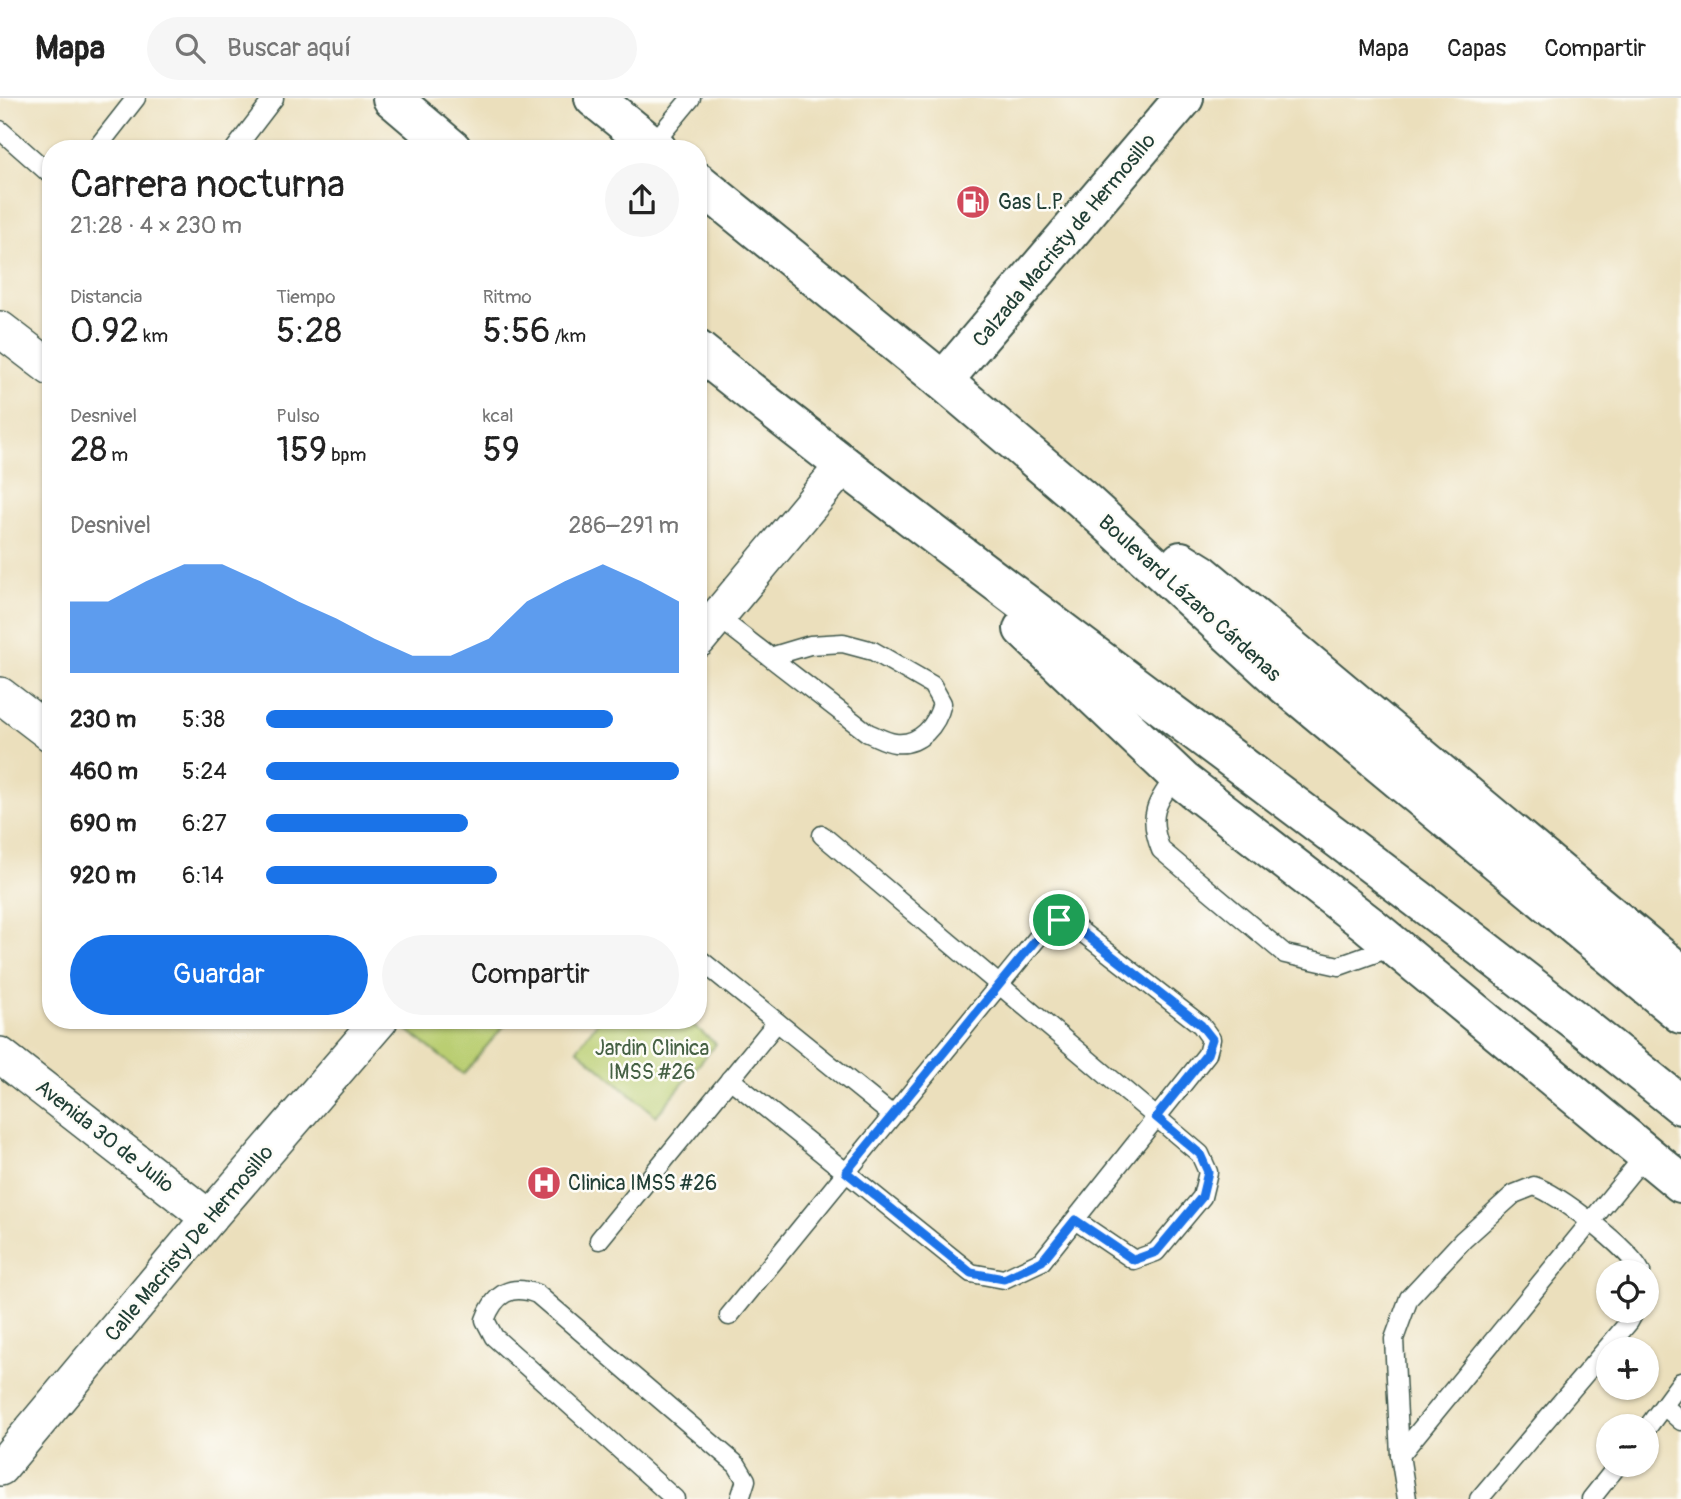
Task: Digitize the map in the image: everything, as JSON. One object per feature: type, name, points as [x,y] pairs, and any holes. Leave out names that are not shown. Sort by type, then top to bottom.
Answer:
[{"type":"main road","points":[[392,98],[441,140]]},
{"type":"main road","points":[[594,98],[645,140]]},
{"type":"main road","name":"Calzada Macristy de Hermosillo","points":[[943,381],[1184,98]]},
{"type":"main road","name":"Boulevard Lázaro Cárdenas","points":[[707,189],[943,381],[1082,499],[1284,684],[1681,1014]]},
{"type":"main road","points":[[707,357],[887,500],[1555,1003],[1681,1105]]},
{"type":"main road","points":[[1082,499],[1202,574],[1681,974]]},
{"type":"main road","points":[[887,500],[1177,775],[1395,946],[1681,1183]]},
{"type":"street","points":[[0,329],[42,361]]},
{"type":"street","points":[[708,629],[843,466]]},
{"type":"street","points":[[0,695],[42,727]]},
{"type":"street","name":"Calle Macristy De Hermosillo","points":[[7,1445],[372,1029]]},
{"type":"street","name":"Avenida 30 de Julio","points":[[0,1055],[209,1218]]},
{"type":"lane","points":[[103,140],[136,98]]},
{"type":"lane","points":[[242,140],[274,98]]},
{"type":"lane","points":[[659,140],[691,98]]},
{"type":"lane","points":[[0,130],[42,167]]},
{"type":"lane","points":[[708,629],[770,657],[868,733],[894,743],[911,743],[927,732],[939,718],[942,703],[932,685],[873,651],[843,643],[810,645],[770,657]]},
{"type":"lane","points":[[1177,775],[1159,799],[1152,819],[1161,850],[1284,954],[1339,966],[1395,946]]},
{"type":"lane","points":[[822,835],[1200,1154],[1208,1172],[1202,1197],[1156,1252],[1134,1260],[1075,1220]]},
{"type":"lane","points":[[729,1316],[846,1172],[892,1115],[1044,930],[1059,920],[1074,926],[1201,1025],[1212,1039],[1207,1054],[1042,1261],[1004,1279],[971,1273],[846,1172],[730,1079]]},
{"type":"lane","points":[[707,965],[892,1115]]},
{"type":"lane","points":[[599,1240],[777,1022]]},
{"type":"lane","points":[[1400,1455],[1646,1154]]},
{"type":"lane","points":[[1407,1499],[1400,1455],[1394,1339],[1409,1298],[1463,1240],[1514,1194],[1534,1186],[1545,1190],[1590,1223],[1631,1260]]},
{"type":"lane","points":[[675,1499],[494,1337],[485,1320],[489,1309],[501,1295],[523,1289],[537,1294],[737,1465],[746,1480],[740,1499]]},
{"type":"lane","points":[[1479,1499],[1628,1323]]},
{"type":"lane","points":[[1658,1414],[1681,1382]]},
{"type":"lane","points":[[1664,1406],[1681,1421]]},
{"type":"lane","points":[[1591,1499],[1608,1477]]},
{"type":"green space","points":[[408,1029],[501,1029],[463,1074]]},
{"type":"green space","name":"Jardin Clinica IMSS #26","points":[[592,1029],[698,1029],[716,1044],[656,1116],[577,1049]]},
{"type":"place","name":"Gas L.P.","points":[[973,202]]},
{"type":"place","name":"Clinica IMSS #26","points":[[544,1183]]},
{"type":"route","points":[[1059,920],[1074,926],[1201,1025],[1212,1039],[1207,1054],[1156,1117],[1200,1154],[1208,1172],[1202,1197],[1156,1252],[1134,1260],[1075,1220],[1042,1261],[1004,1279],[971,1273],[846,1172],[1044,930],[1059,920]]}]
